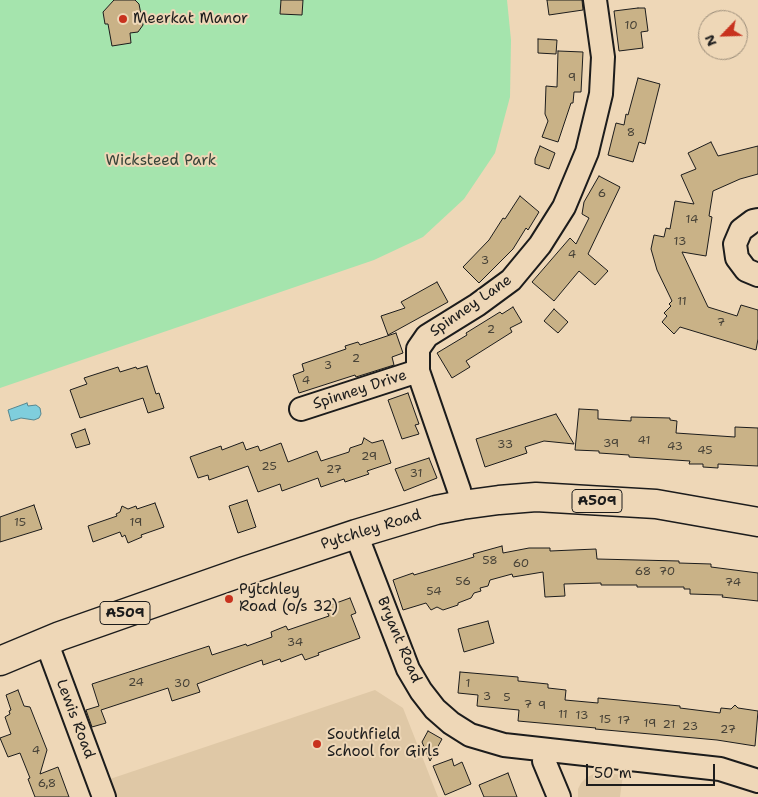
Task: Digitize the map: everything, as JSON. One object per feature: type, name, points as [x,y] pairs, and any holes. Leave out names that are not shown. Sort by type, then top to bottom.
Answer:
[{"type":"main road","name":"Pytchley Road","points":[[0,661],[46,641],[204,584],[356,534],[415,516],[462,505],[499,500],[546,498],[656,504],[758,522]]},
{"type":"street","name":"Spinney Lane","points":[[462,505],[459,490],[418,372],[418,349],[427,336],[511,280],[540,245],[564,207],[587,152],[601,94],[603,57],[595,0]]},
{"type":"street","points":[[758,220],[753,221],[741,230],[735,244],[737,258],[746,270],[758,275]]},
{"type":"street","name":"Spinney Drive","points":[[301,409],[418,372]]},
{"type":"street","name":"Bryant Road","points":[[356,534],[408,669],[421,691],[435,709],[451,723],[470,735],[504,745],[712,768],[758,780]]},
{"type":"street","name":"Lewis Road","points":[[46,641],[104,797]]},
{"type":"street","points":[[546,750],[544,761],[559,797]]},
{"type":"shaded area","name":"Southfield School for Girls","points":[[375,690],[403,708],[438,797],[116,797],[110,779]]},
{"type":"shaded area","points":[[597,772],[623,775],[620,797],[578,797],[578,789],[581,783]]},
{"type":"green space","name":"Wicksteed Park","points":[[0,0],[507,0],[511,40],[510,97],[495,153],[464,199],[423,237],[374,260],[0,388]]},
{"type":"water","points":[[27,403],[28,406],[36,405],[40,408],[41,414],[39,418],[34,420],[21,418],[11,421],[8,410]]},
{"type":"building","name":"Meerkat Manor","points":[[114,0],[135,0],[139,4],[143,25],[138,32],[130,33],[131,43],[112,46],[108,24],[105,24],[103,12]]},
{"type":"building","points":[[281,0],[303,0],[302,15],[280,14]]},
{"type":"building","points":[[547,0],[582,0],[583,10],[549,15]]},
{"type":"building","points":[[645,8],[648,31],[641,32],[643,48],[619,51],[614,11]]},
{"type":"building","points":[[538,39],[557,40],[556,54],[538,53]]},
{"type":"building","points":[[558,51],[583,52],[581,92],[574,92],[573,103],[571,103],[558,142],[542,137],[548,121],[545,114],[546,86],[557,87]]},
{"type":"building","points":[[638,78],[660,84],[645,144],[639,142],[633,162],[608,155],[616,123],[624,125]]},
{"type":"building","points":[[711,142],[718,156],[758,146],[758,174],[740,179],[713,191],[709,216],[712,217],[706,256],[682,252],[708,307],[737,316],[741,305],[758,310],[756,350],[680,327],[674,334],[662,322],[667,316],[664,313],[671,306],[669,304],[672,301],[657,270],[651,249],[654,235],[664,237],[666,228],[670,229],[675,201],[694,204],[681,175],[696,169],[688,153]]},
{"type":"building","points":[[540,146],[555,153],[549,169],[535,164]]},
{"type":"building","points":[[599,176],[620,187],[588,254],[608,271],[595,285],[579,271],[554,301],[532,282],[570,238],[576,244],[589,218],[582,214],[584,202]]},
{"type":"building","points":[[520,196],[539,212],[513,249],[479,283],[463,267],[489,240]]},
{"type":"building","points":[[437,282],[448,302],[388,335],[381,316],[405,308],[401,302]]},
{"type":"building","points":[[513,307],[522,322],[510,328],[512,332],[466,361],[470,367],[452,378],[437,353],[500,312],[502,314]]},
{"type":"building","points":[[554,309],[568,322],[558,333],[544,321]]},
{"type":"building","points":[[396,333],[403,353],[392,357],[394,365],[299,393],[293,375],[304,371],[302,364],[346,349],[345,346],[358,342],[360,345]]},
{"type":"building","points":[[147,366],[156,394],[159,393],[164,408],[148,413],[143,398],[80,418],[70,390],[87,384],[84,378],[118,367],[120,372]]},
{"type":"building","points":[[408,393],[419,424],[415,425],[419,434],[402,439],[388,400]]},
{"type":"building","points":[[579,409],[598,410],[598,419],[631,421],[631,417],[670,418],[670,420],[677,421],[676,433],[735,437],[735,427],[758,428],[758,466],[718,464],[718,468],[703,467],[703,464],[689,464],[690,461],[629,457],[629,455],[599,453],[599,451],[575,450]]},
{"type":"building","points":[[556,414],[574,444],[544,441],[525,447],[527,453],[485,467],[476,439]]},
{"type":"building","points":[[85,429],[90,444],[76,448],[71,434]]},
{"type":"building","points":[[364,438],[372,443],[383,440],[391,463],[367,471],[369,474],[345,482],[344,479],[321,487],[318,478],[282,491],[280,484],[258,492],[248,466],[209,480],[208,475],[198,478],[190,457],[221,446],[222,450],[243,442],[246,450],[258,446],[260,451],[281,443],[288,462],[317,451],[321,461],[349,452],[350,448],[362,444]]},
{"type":"building","points":[[429,458],[437,478],[404,491],[395,469]]},
{"type":"building","points":[[247,500],[256,527],[238,533],[229,506]]},
{"type":"building","points":[[155,503],[164,527],[141,535],[142,537],[128,543],[125,535],[122,537],[120,532],[93,542],[88,526],[117,516],[116,514],[120,512],[122,506],[128,509],[136,506],[137,509]]},
{"type":"building","points":[[34,505],[42,529],[0,542],[0,517]]},
{"type":"building","points":[[502,546],[503,553],[529,548],[550,548],[550,551],[596,549],[597,559],[679,561],[679,563],[711,564],[711,567],[758,573],[758,601],[722,597],[723,595],[690,594],[690,589],[684,589],[684,587],[637,587],[637,585],[601,585],[601,583],[564,584],[565,596],[545,597],[543,572],[513,577],[512,574],[490,580],[488,586],[480,588],[481,591],[474,593],[471,598],[443,610],[437,607],[431,610],[426,603],[403,610],[393,580],[474,557],[473,554]]},
{"type":"building","points":[[350,598],[356,613],[351,615],[360,638],[318,653],[319,655],[305,660],[302,654],[281,662],[280,659],[263,665],[262,660],[197,684],[200,692],[172,701],[168,688],[101,710],[106,723],[92,727],[86,710],[99,706],[92,684],[209,646],[212,655],[246,644],[247,646],[272,637],[271,632],[286,626],[288,630],[329,616],[325,607]]},
{"type":"building","points":[[488,621],[494,643],[464,652],[458,629]]},
{"type":"building","points":[[460,672],[518,677],[518,681],[548,684],[548,688],[566,690],[565,700],[598,703],[598,698],[680,706],[680,708],[720,713],[721,708],[731,709],[735,705],[738,708],[758,711],[755,746],[717,740],[518,721],[519,710],[477,706],[478,695],[458,693]]},
{"type":"building","points":[[18,690],[24,706],[30,707],[47,750],[40,774],[58,767],[69,797],[35,797],[20,753],[8,757],[0,738],[11,734],[5,717],[10,714],[9,711],[11,710],[6,695]]},
{"type":"building","points":[[428,731],[442,739],[430,761],[422,742]]},
{"type":"building","points":[[452,759],[454,766],[462,762],[471,784],[445,795],[433,766]]},
{"type":"building","points":[[508,773],[517,797],[484,797],[479,785]]},
{"type":"place","name":"Meerkat Manor","points":[[123,19]]},
{"type":"place","name":"Pytchley Road (o/s 32)","points":[[229,599]]},
{"type":"place","name":"Southfield School for Girls","points":[[317,744]]}]
